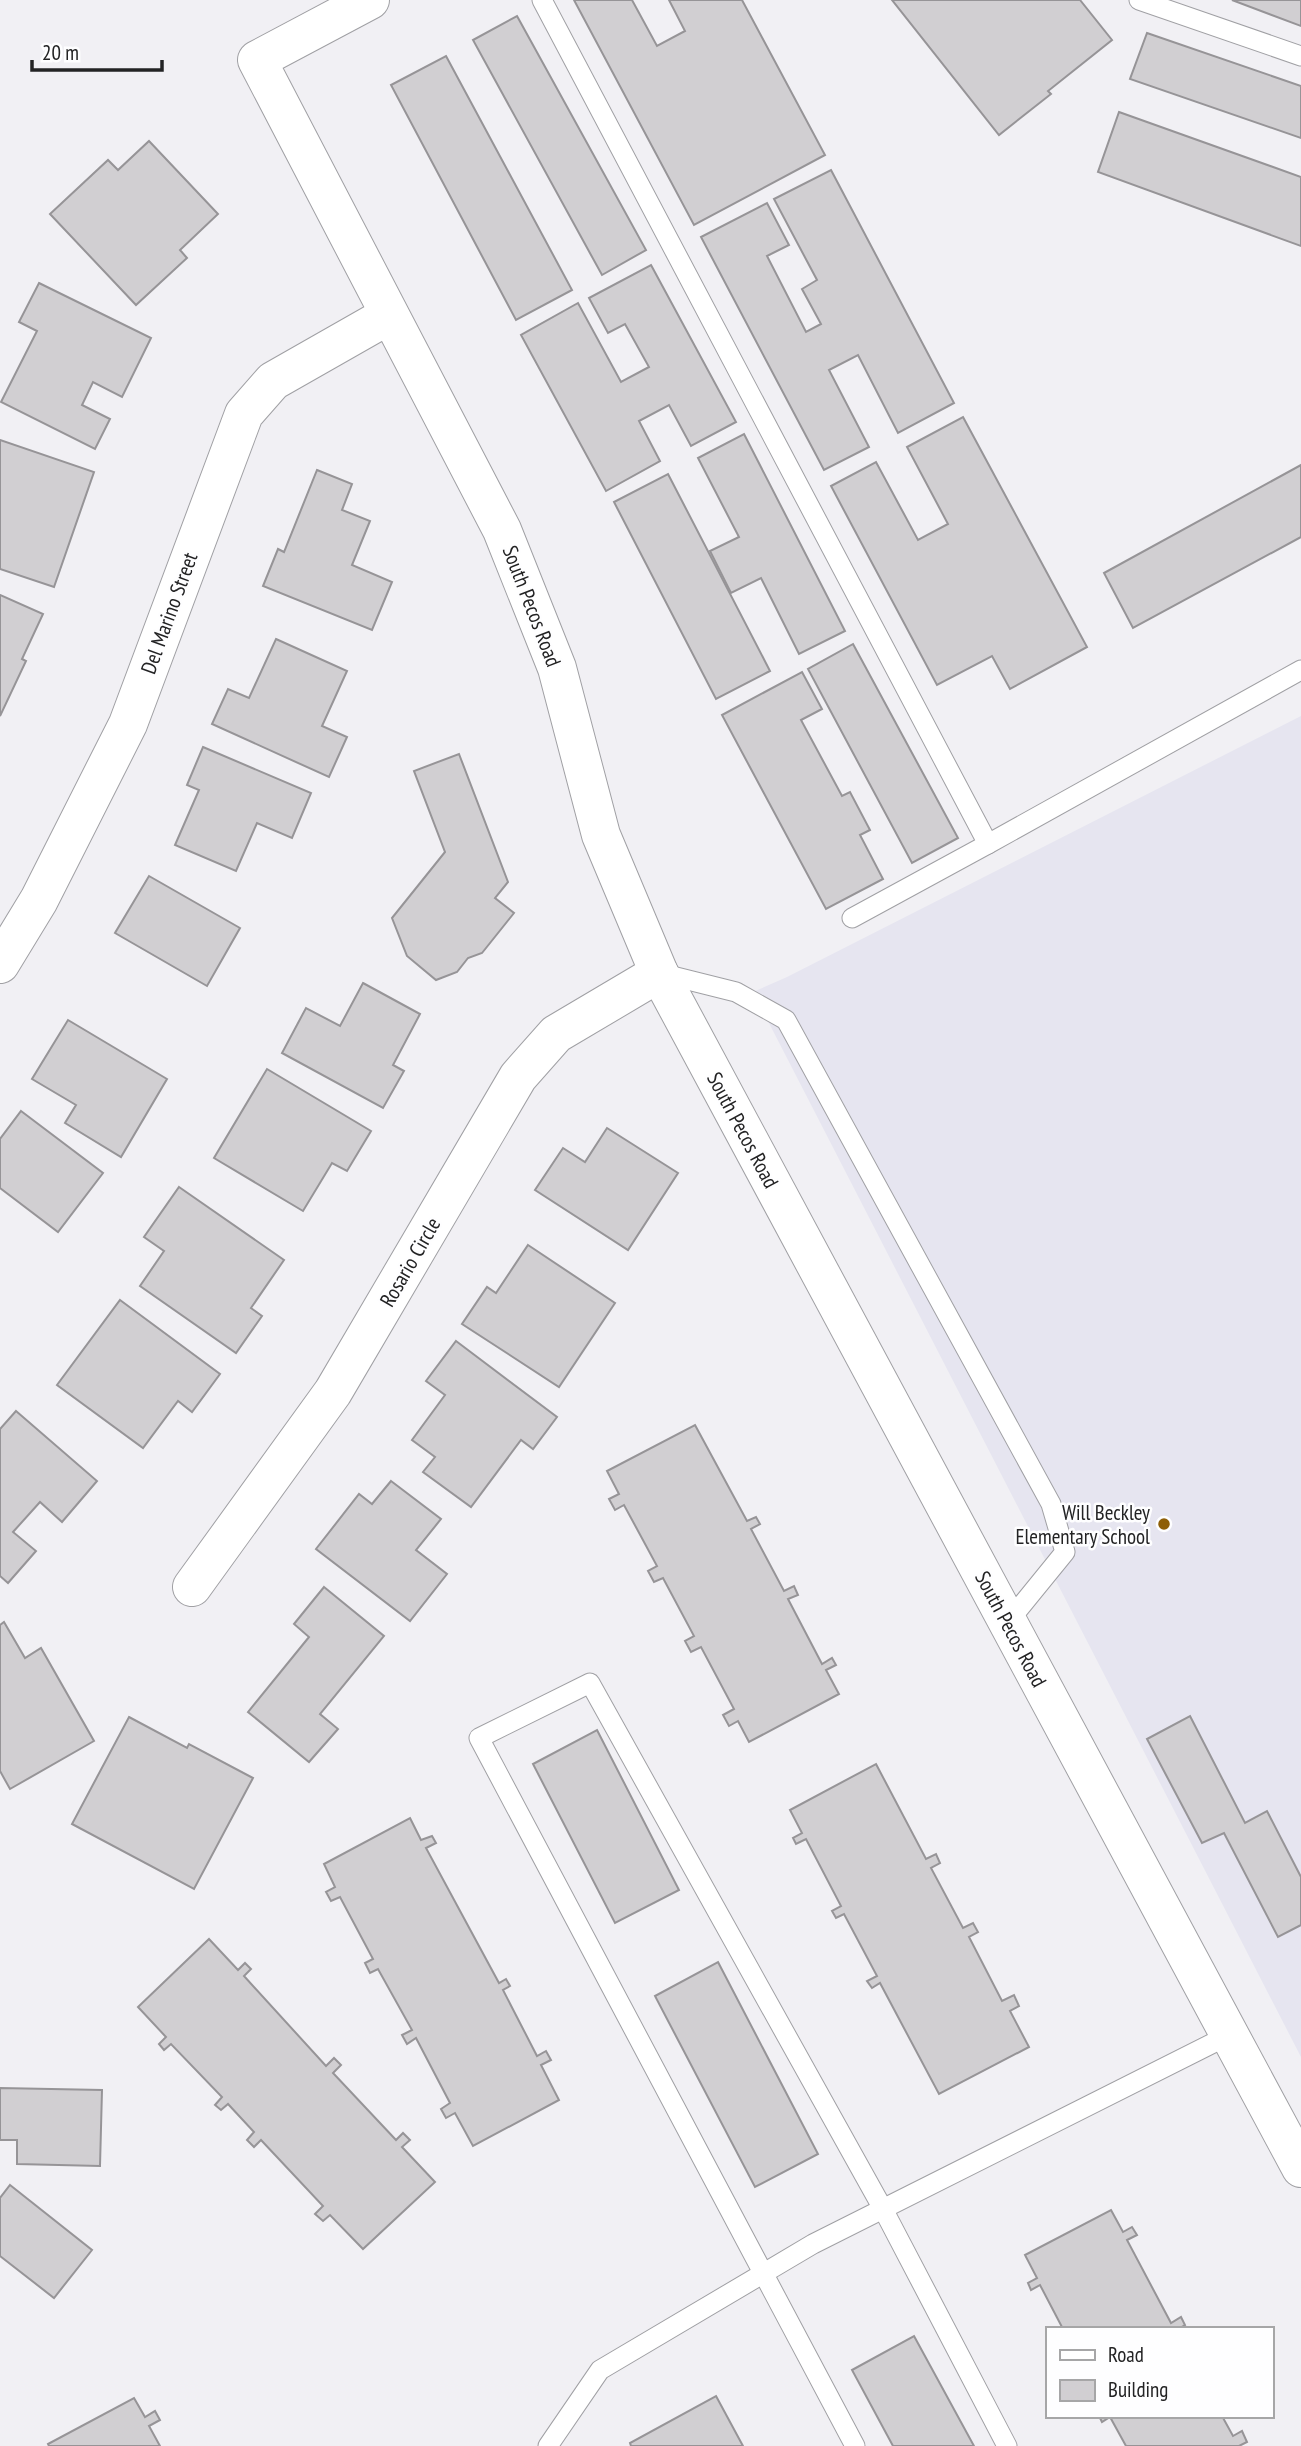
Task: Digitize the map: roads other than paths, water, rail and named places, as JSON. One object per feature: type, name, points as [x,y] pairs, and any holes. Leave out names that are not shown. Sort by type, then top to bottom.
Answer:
[{"type":"street","name":"South Pecos Road","points":[[370,0],[257,60],[502,530],[557,668],[601,835],[659,973],[1301,2168]]},
{"type":"street","name":"Del Marino Street","points":[[0,964],[39,900],[128,724],[244,414],[272,381],[389,315]]},
{"type":"street","name":"Rosario Circle","points":[[192,1587],[333,1392],[518,1077],[556,1034],[659,973]]},
{"type":"lane","points":[[542,0],[988,844]]},
{"type":"lane","points":[[1139,0],[1301,56]]},
{"type":"lane","points":[[852,918],[1301,670]]},
{"type":"lane","points":[[659,973],[736,992],[786,1020],[1051,1504],[1065,1552],[1007,1622]]},
{"type":"lane","points":[[855,2446],[479,1738],[590,1683],[883,2209],[1007,2446]]},
{"type":"lane","points":[[548,2446],[600,2370],[813,2244],[1229,2035]]},
{"type":"place","name":"Will Beckley Elementary School","points":[[1164,1524]]}]
